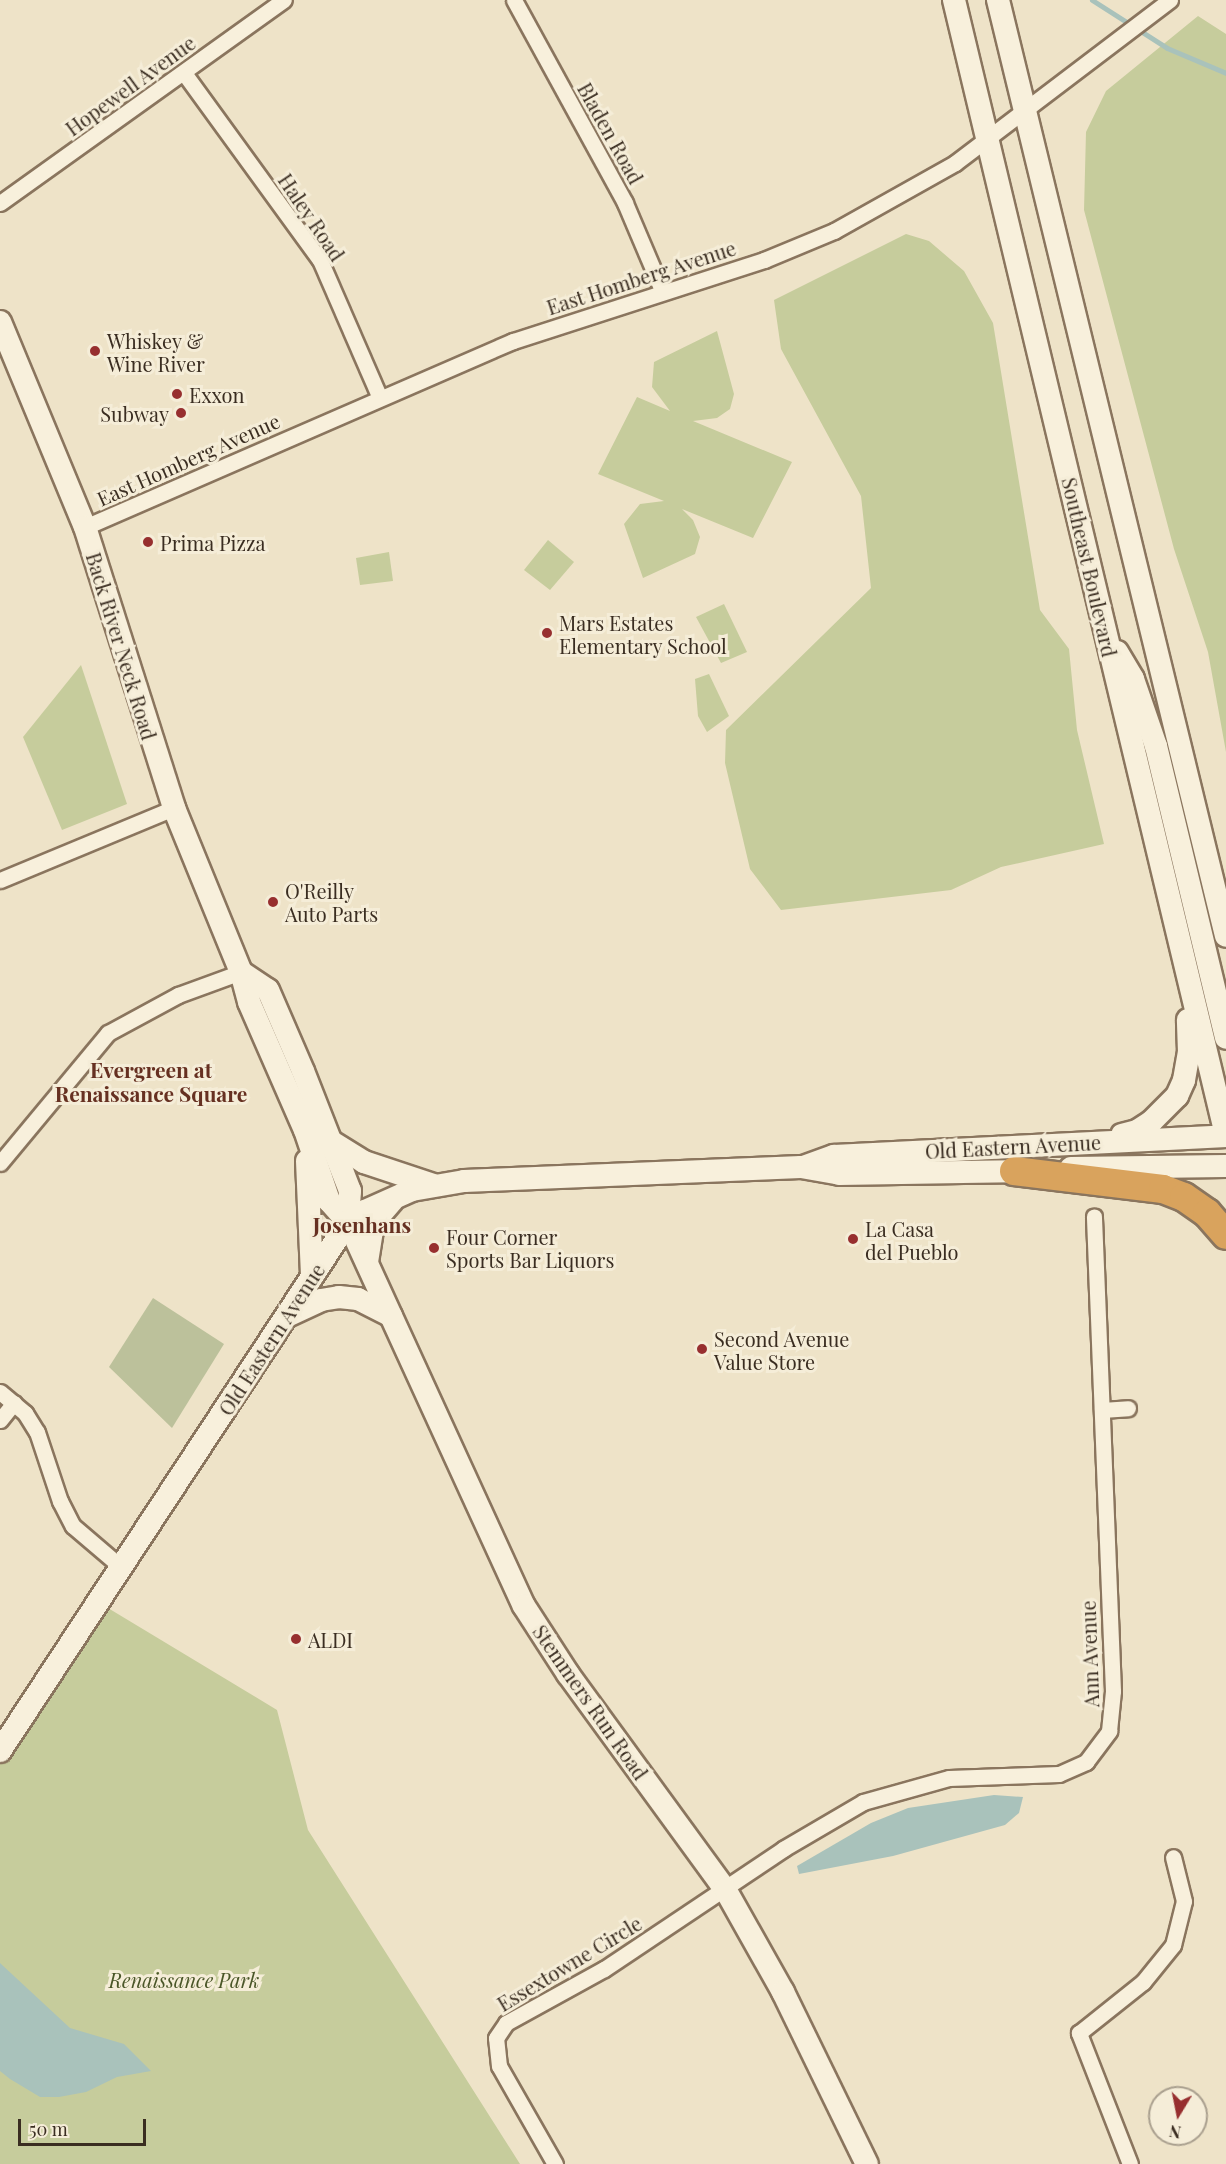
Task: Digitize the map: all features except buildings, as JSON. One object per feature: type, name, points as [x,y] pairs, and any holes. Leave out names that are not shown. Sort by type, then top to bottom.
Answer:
[{"type":"highway","points":[[1014,1171],[1163,1189],[1184,1197],[1207,1213],[1226,1235]]},
{"type":"street","name":"Hopewell Avenue","points":[[0,203],[284,0]]},
{"type":"street","name":"Bladen Road","points":[[514,0],[625,203],[662,291]]},
{"type":"street","name":"Southeast Boulevard","points":[[954,0],[1226,1135]]},
{"type":"street","points":[[998,0],[1226,936]]},
{"type":"street","name":"East Homberg Avenue","points":[[85,527],[513,340],[772,257],[834,231],[922,184],[986,141],[1170,0]]},
{"type":"street","name":"Haley Road","points":[[184,73],[320,260],[380,398]]},
{"type":"street","name":"Back River Neck Road","points":[[3,339],[85,527],[174,808],[241,972],[249,1002],[305,1130],[329,1201],[348,1222]]},
{"type":"street","points":[[1106,633],[1133,679],[1156,746],[1226,1038]]},
{"type":"street","points":[[0,880],[174,808]]},
{"type":"street","points":[[0,1163],[108,1033],[178,995],[241,972],[268,990],[332,1142],[350,1191],[348,1222]]},
{"type":"street","points":[[1087,1142],[1137,1131],[1177,1096],[1184,1080],[1189,1052],[1187,979]]},
{"type":"street","points":[[305,1130],[312,1276]]},
{"type":"street","name":"Old Eastern Avenue","points":[[801,1167],[834,1156],[1226,1135]]},
{"type":"street","points":[[332,1142],[364,1162],[433,1185]]},
{"type":"street","name":"Old Eastern Avenue","points":[[0,1751],[348,1222],[399,1194],[433,1185],[801,1167],[839,1174],[1226,1166]]},
{"type":"street","points":[[367,1263],[374,1222],[399,1194]]},
{"type":"street","name":"Ann Avenue","points":[[725,1889],[811,1832],[886,1794],[949,1778],[1059,1774],[1074,1770],[1094,1755],[1109,1731],[1113,1710],[1094,1216]]},
{"type":"street","name":"Stemmers Run Road","points":[[348,1222],[529,1614],[568,1674],[725,1889],[783,1992],[862,2162]]},
{"type":"street","points":[[286,1317],[321,1300],[339,1297],[358,1299],[392,1316]]},
{"type":"street","points":[[0,1392],[14,1403],[37,1432],[60,1501],[73,1526],[121,1567]]},
{"type":"street","points":[[0,1420],[14,1403]]},
{"type":"street","points":[[1102,1410],[1128,1408]]},
{"type":"street","points":[[1130,2164],[1079,2033],[1143,1982],[1173,1945],[1184,1901],[1173,1857]]},
{"type":"street","name":"Essextowne Circle","points":[[555,2164],[499,2066],[495,2047],[500,2031],[506,2023],[604,1969],[725,1889]]},
{"type":"green space","points":[[1198,16],[1226,34],[1226,752],[1208,652],[1174,549],[1084,210],[1086,132],[1106,91]]},
{"type":"green space","points":[[906,234],[929,241],[964,271],[993,323],[1040,610],[1069,649],[1077,730],[1104,844],[1001,867],[951,890],[781,910],[750,869],[725,763],[726,730],[871,588],[861,496],[781,349],[774,300]]},
{"type":"green space","points":[[717,331],[734,394],[730,409],[717,418],[693,421],[792,462],[753,538],[682,509],[693,520],[700,537],[695,554],[643,578],[624,524],[640,504],[664,501],[598,474],[637,397],[670,411],[652,387],[654,362]]},
{"type":"green space","points":[[548,540],[574,562],[550,590],[524,570]]},
{"type":"green space","points":[[389,552],[393,581],[360,585],[356,558]]},
{"type":"green space","points":[[724,604],[747,652],[721,663],[696,617]]},
{"type":"green space","points":[[81,665],[127,804],[62,830],[23,737]]},
{"type":"green space","points":[[709,674],[729,716],[707,732],[698,716],[695,679]]},
{"type":"green space","points":[[153,1298],[224,1344],[172,1428],[109,1367]]},
{"type":"green space","name":"Renaissance Park","points":[[98,1602],[277,1710],[308,1830],[520,2164],[0,2164],[0,1751]]},
{"type":"water","points":[[994,1795],[1023,1797],[1019,1813],[1005,1825],[893,1856],[799,1874],[797,1866],[871,1823],[908,1808]]},
{"type":"water","points":[[0,1963],[70,2028],[124,2044],[151,2071],[117,2077],[86,2092],[59,2097],[40,2097],[10,2079],[0,2071]]},
{"type":"waterway","points":[[1092,0],[1167,48],[1226,73]]},
{"type":"place","name":"Whiskey & Wine River","points":[[95,351]]},
{"type":"place","name":"Exxon","points":[[177,394]]},
{"type":"place","name":"Subway","points":[[181,413]]},
{"type":"place","name":"Prima Pizza","points":[[148,542]]},
{"type":"place","name":"Mars Estates Elementary School","points":[[547,633]]},
{"type":"place","name":"O'Reilly Auto Parts","points":[[273,902]]},
{"type":"place","name":"La Casa del Pueblo","points":[[853,1239]]},
{"type":"place","name":"Four Corner Sports Bar Liquors","points":[[434,1248]]},
{"type":"place","name":"Second Avenue Value Store","points":[[702,1349]]},
{"type":"place","name":"ALDI","points":[[296,1639]]},
{"type":"district","name":"Evergreen at Renaissance Square","points":[[151,1081]]},
{"type":"district","name":"Josenhans","points":[[362,1224]]}]
